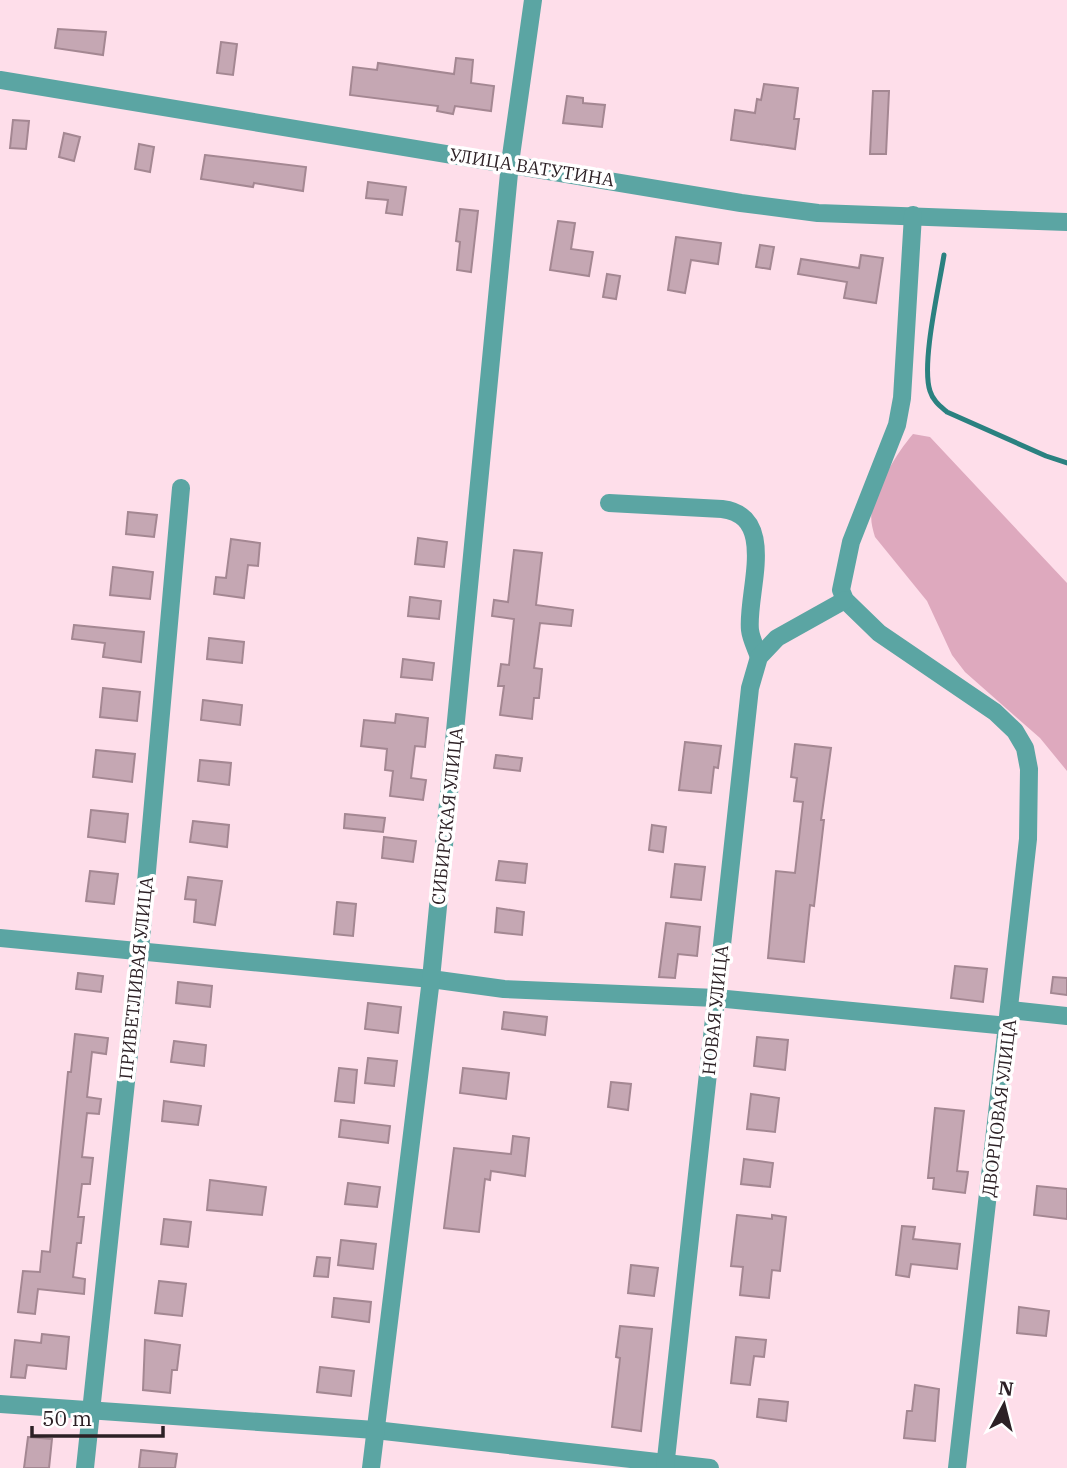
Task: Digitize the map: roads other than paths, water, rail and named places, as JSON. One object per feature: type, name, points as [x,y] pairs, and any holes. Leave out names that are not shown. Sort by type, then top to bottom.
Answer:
[{"type":"street","name":"СИБИРСКАЯ УЛИЦА","points":[[371,1468],[431,979],[510,163],[533,0]]},
{"type":"street","name":"УЛИЦА ВАТУТИНА","points":[[0,80],[741,203],[818,213],[1067,222]]},
{"type":"street","points":[[609,503],[733,510],[744,518],[755,537],[750,630],[759,657],[777,638],[845,600],[841,590],[851,542],[897,425],[902,398],[913,215]]},
{"type":"street","name":"ПРИВЕТЛИВАЯ УЛИЦА","points":[[85,1468],[140,950],[181,488]]},
{"type":"street","name":"ДВОРЦОВАЯ УЛИЦА","points":[[845,600],[879,633],[995,712],[1015,731],[1024,748],[1029,769],[1028,839],[957,1468]]},
{"type":"street","name":"НОВАЯ УЛИЦА","points":[[665,1466],[750,688],[759,657]]},
{"type":"street","points":[[0,938],[431,979],[503,989],[716,998],[1009,1018],[1067,1016]]},
{"type":"street","points":[[0,1404],[375,1430],[665,1466],[710,1468]]},
{"type":"waterway","points":[[944,255],[928,363],[928,379],[933,398],[947,412],[1067,463]]}]
